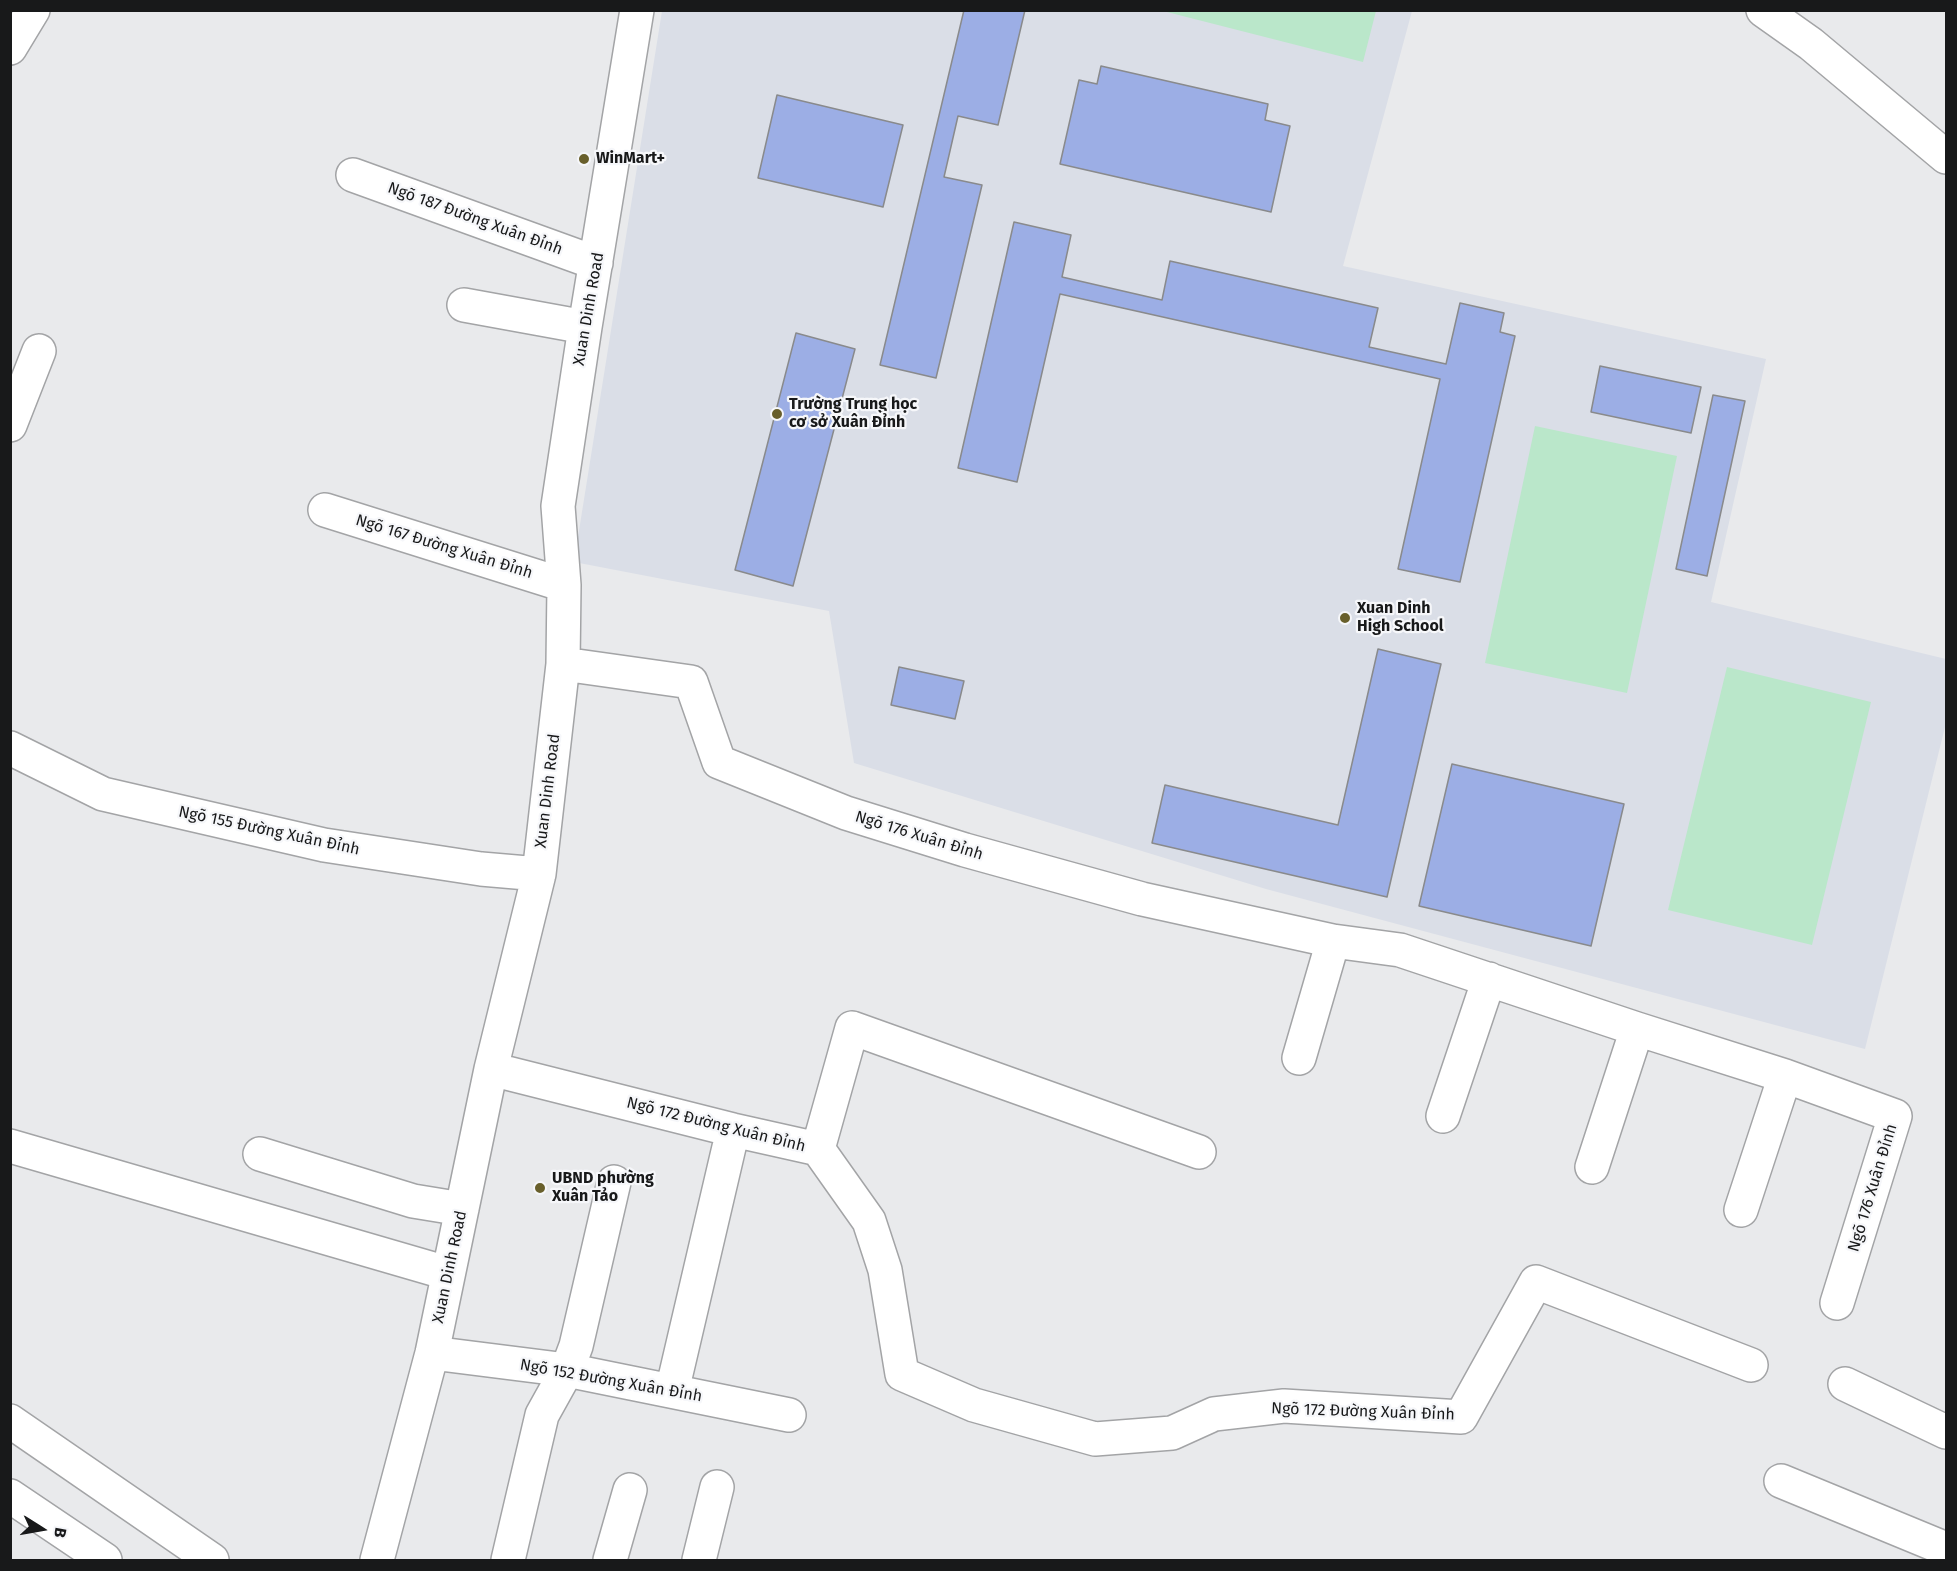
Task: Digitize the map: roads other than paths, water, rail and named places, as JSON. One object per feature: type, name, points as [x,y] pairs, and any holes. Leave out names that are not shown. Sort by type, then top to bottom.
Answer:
[{"type":"street","points":[[10,48],[33,10]]},
{"type":"street","name":"Xuan Dinh Road","points":[[377,1560],[432,1353],[491,1069],[538,874],[563,664],[564,585],[558,506],[585,327],[638,10]]},
{"type":"street","points":[[1763,10],[1810,44],[1947,157]]},
{"type":"street","name":"Ngõ 187 Đường Xuân Đỉnh","points":[[353,175],[596,263]]},
{"type":"street","points":[[464,305],[585,327]]},
{"type":"street","points":[[10,425],[39,351]]},
{"type":"street","name":"Ngõ 167 Đường Xuân Đỉnh","points":[[325,510],[564,585]]},
{"type":"street","name":"Ngõ 176 Xuân Đỉnh","points":[[563,664],[691,682],[719,762],[846,813],[965,850],[1142,899],[1333,941],[1400,950],[1785,1076],[1895,1116],[1837,1303]]},
{"type":"street","name":"Ngõ 155 Đường Xuân Đỉnh","points":[[10,748],[103,794],[324,845],[481,869],[538,874]]},
{"type":"street","points":[[1299,1058],[1333,941]]},
{"type":"street","points":[[1443,1116],[1489,979]]},
{"type":"street","points":[[818,1149],[852,1028],[1199,1152]]},
{"type":"street","points":[[1592,1167],[1637,1029]]},
{"type":"street","name":"Ngõ 172 Đường Xuân Đỉnh","points":[[491,1069],[818,1149],[869,1221],[885,1270],[902,1374],[974,1405],[1095,1439],[1172,1433],[1214,1414],[1284,1406],[1461,1417],[1536,1282],[1751,1365]]},
{"type":"street","points":[[1741,1210],[1785,1076]]},
{"type":"street","points":[[672,1391],[733,1130]]},
{"type":"street","points":[[10,1146],[447,1273]]},
{"type":"street","points":[[260,1154],[413,1201],[462,1209]]},
{"type":"street","points":[[508,1560],[542,1414],[567,1370],[576,1346],[614,1182]]},
{"type":"street","name":"Ngõ 152 Đường Xuân Đỉnh","points":[[432,1353],[567,1370],[789,1415]]},
{"type":"street","points":[[1845,1384],[1947,1432]]},
{"type":"street","points":[[10,1421],[212,1560]]},
{"type":"street","points":[[1781,1481],[1947,1549]]},
{"type":"street","points":[[699,1560],[717,1487]]},
{"type":"street","points":[[610,1560],[630,1490]]},
{"type":"street","points":[[10,1496],[105,1560]]},
{"type":"place","name":"WinMart+","points":[[584,159]]},
{"type":"place","name":"Trường Trung học cơ sở Xuân Đỉnh","points":[[777,414]]},
{"type":"place","name":"Xuan Dinh High School","points":[[1345,618]]},
{"type":"place","name":"UBND phường Xuân Tảo","points":[[540,1188]]}]
